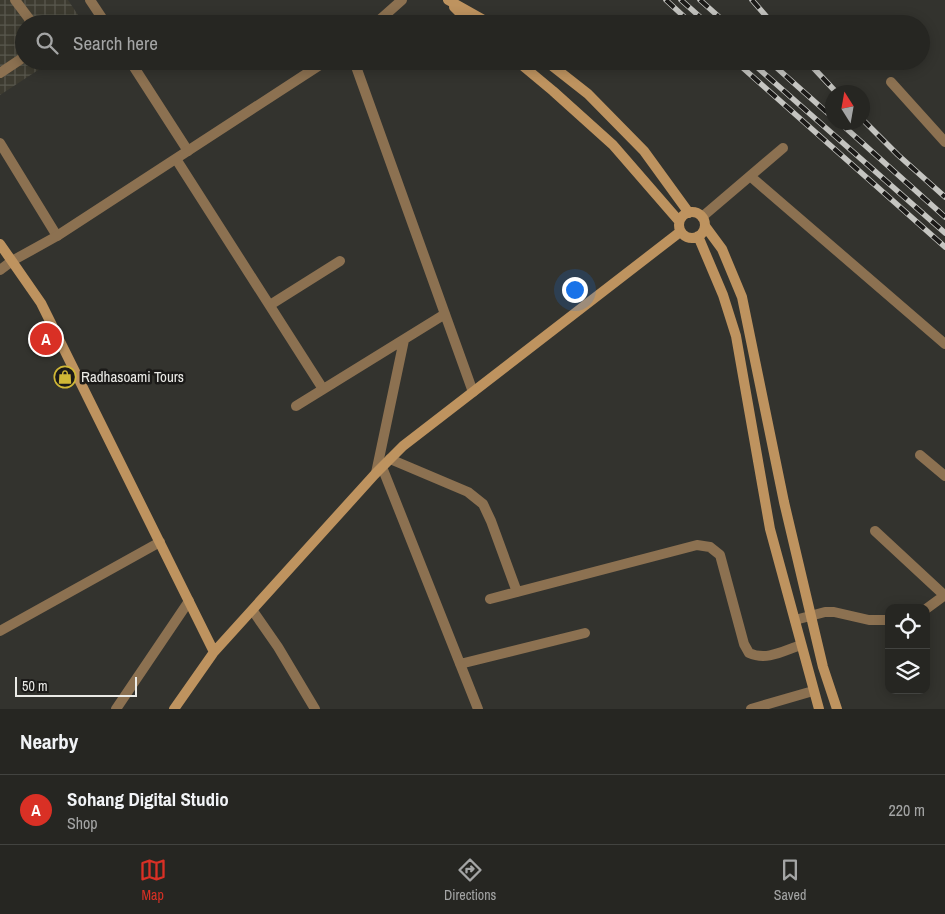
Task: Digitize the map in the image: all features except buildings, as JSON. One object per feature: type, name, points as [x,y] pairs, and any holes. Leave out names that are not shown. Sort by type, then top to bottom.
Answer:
[{"type":"street","points":[[15,0],[26,15]]},
{"type":"street","points":[[90,0],[100,15]]},
{"type":"street","points":[[384,15],[402,0]]},
{"type":"street","points":[[447,0],[462,15]]},
{"type":"street","points":[[447,0],[474,15]]},
{"type":"street","points":[[0,73],[15,64]]},
{"type":"street","points":[[136,70],[188,151]]},
{"type":"street","points":[[0,270],[12,261],[57,236],[312,70]]},
{"type":"street","points":[[357,70],[473,392]]},
{"type":"street","points":[[528,70],[613,145],[680,227],[685,237],[692,238],[703,232],[703,221],[750,176],[783,148]]},
{"type":"street","points":[[557,70],[588,94],[644,152],[689,212]]},
{"type":"street","points":[[891,82],[945,142]]},
{"type":"street","points":[[0,143],[57,236]]},
{"type":"street","points":[[176,159],[323,389]]},
{"type":"street","points":[[750,176],[945,344]]},
{"type":"street","points":[[177,707],[214,652],[402,446],[473,392],[680,227],[682,216],[689,212],[694,212],[703,221],[722,249],[742,297],[784,502],[823,667],[837,709]]},
{"type":"street","points":[[698,236],[724,295],[736,336],[770,529],[819,709]]},
{"type":"street","points":[[0,244],[41,303],[214,652]]},
{"type":"street","points":[[270,305],[340,262]]},
{"type":"street","points":[[296,406],[445,314]]},
{"type":"street","points":[[404,340],[379,470],[478,709]]},
{"type":"street","points":[[920,456],[945,476]]},
{"type":"street","points":[[390,459],[468,492],[483,504],[517,592]]},
{"type":"street","points":[[875,531],[945,595],[930,606]]},
{"type":"street","points":[[0,631],[160,542]]},
{"type":"street","points":[[490,600],[697,545],[710,547],[720,555],[748,653],[758,657],[771,656],[801,645]]},
{"type":"street","points":[[116,709],[189,601]]},
{"type":"street","points":[[252,611],[278,647],[315,709]]},
{"type":"street","points":[[795,620],[825,612],[834,612],[869,620],[885,620]]},
{"type":"street","points":[[460,664],[585,633]]},
{"type":"street","points":[[751,709],[813,691]]},
{"type":"shaded area","points":[[0,0],[68,0],[78,15],[15,15],[15,70],[38,70],[0,95]]},
{"type":"railway","points":[[666,0],[682,15]]},
{"type":"railway","points":[[681,0],[698,15]]},
{"type":"railway","points":[[700,0],[717,15]]},
{"type":"railway","points":[[752,0],[765,15]]},
{"type":"railway","points":[[745,70],[945,247]]},
{"type":"railway","points":[[760,70],[945,233]]},
{"type":"railway","points":[[779,70],[825,111]]},
{"type":"railway","points":[[815,70],[829,85]]},
{"type":"railway","points":[[870,127],[945,197]]},
{"type":"railway","points":[[848,130],[945,217]]},
{"type":"place","name":"Sohang Digital Studio","points":[[46,339]]},
{"type":"place","name":"Radhasoami Tours","points":[[65,377]]}]
